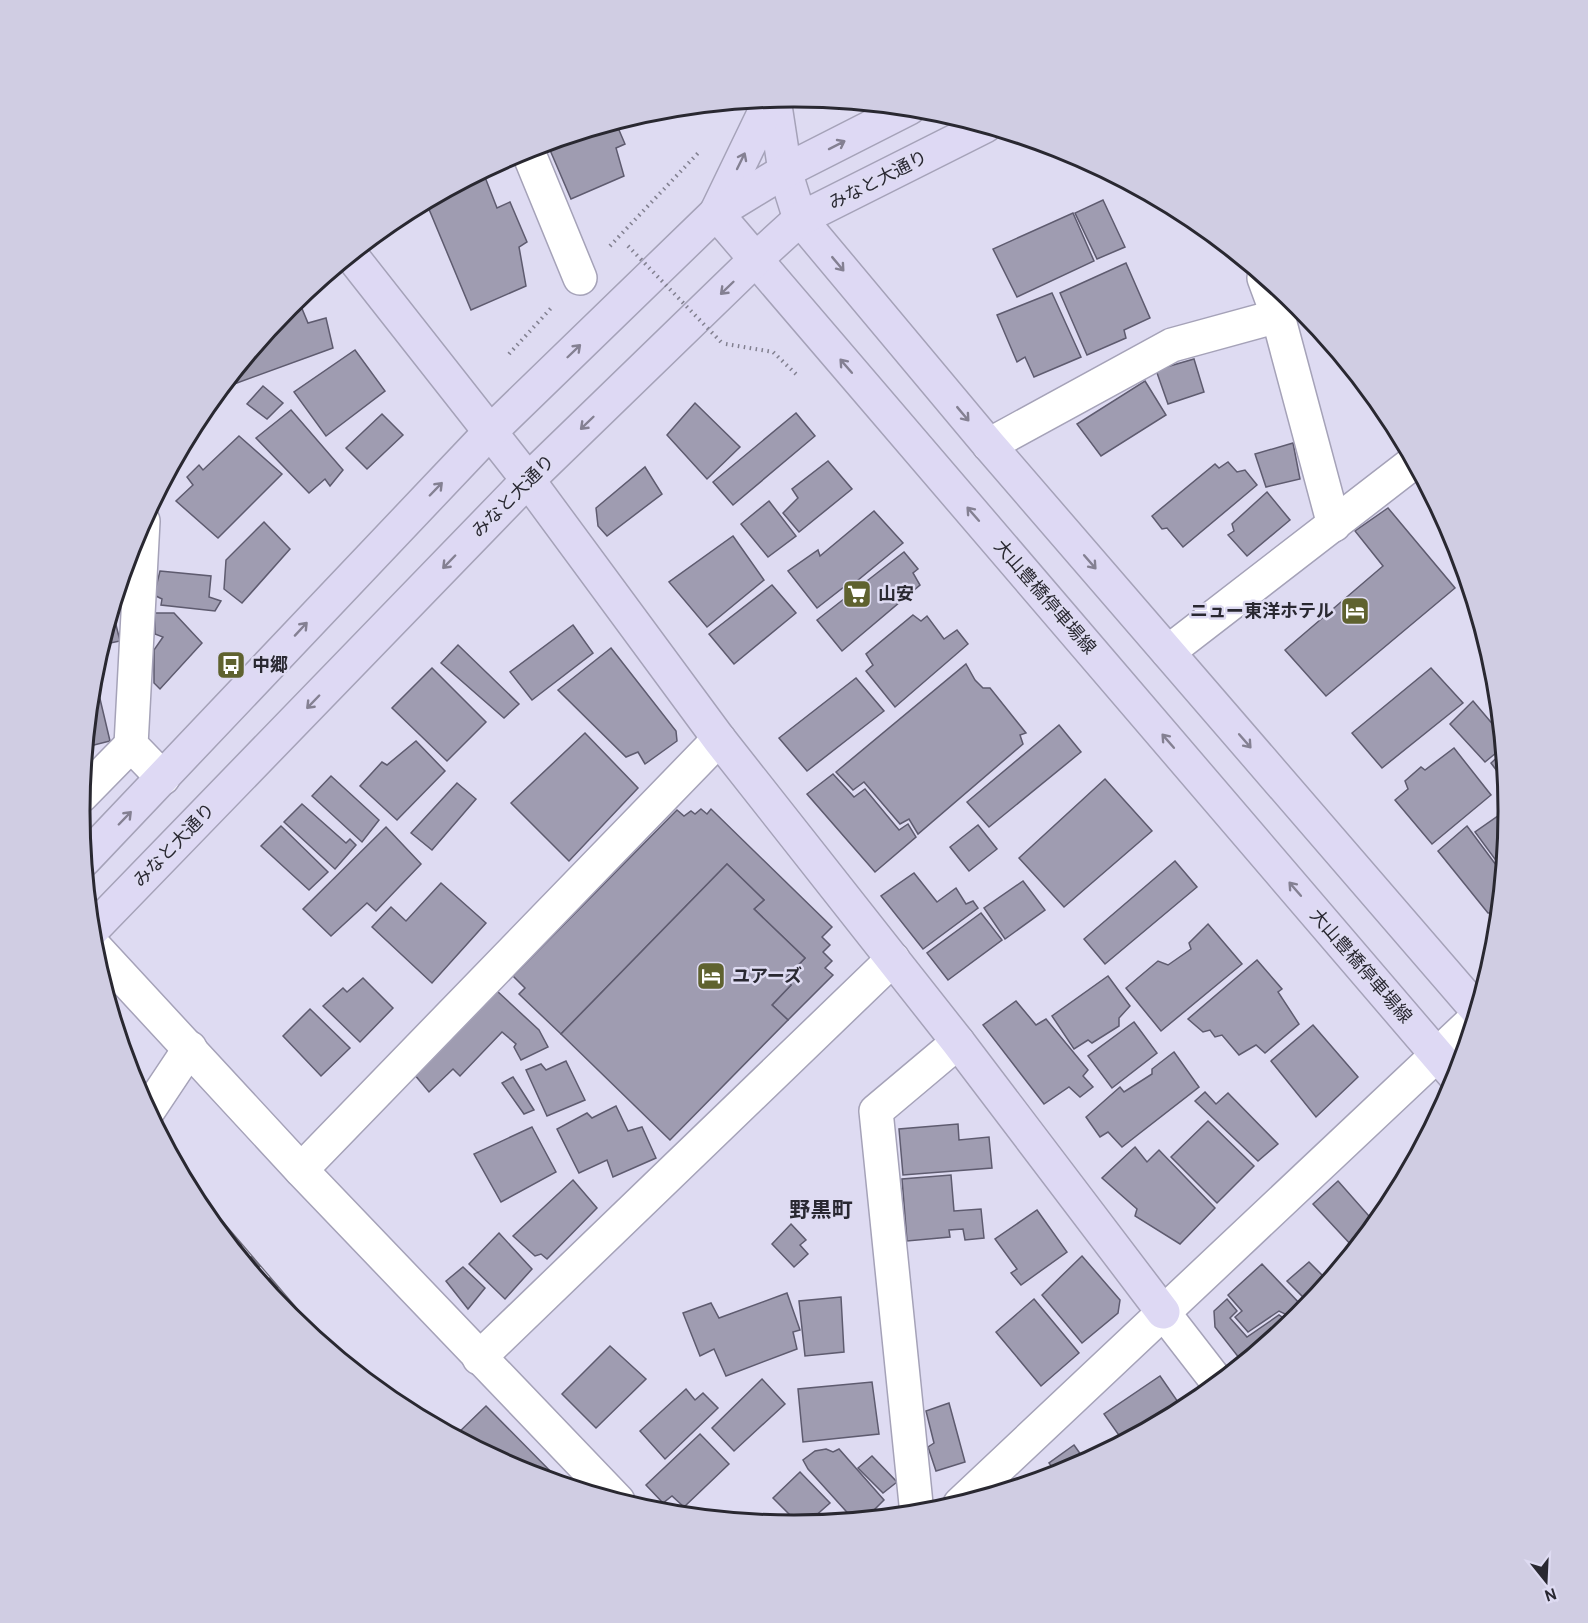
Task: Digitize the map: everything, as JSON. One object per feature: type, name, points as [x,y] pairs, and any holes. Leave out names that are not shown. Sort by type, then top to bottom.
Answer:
[{"type":"street","points":[[716,213],[768,108]]},
{"type":"street","points":[[774,108],[785,171],[800,219],[989,445],[1471,1003]]},
{"type":"street","points":[[92,852],[489,433],[716,213],[785,171],[895,115]]},
{"type":"street","name":"みなと大通り","points":[[99,922],[528,480],[800,219],[975,131]]},
{"type":"street","points":[[531,159],[580,278]]},
{"type":"street","name":"大山豊橋停車場線","points":[[716,213],[1447,1066]]},
{"type":"street","points":[[356,261],[528,480],[719,738],[958,1042],[1213,1377]]},
{"type":"street","points":[[1270,293],[1278,315],[1334,525]]},
{"type":"street","points":[[989,445],[1172,345],[1278,315]]},
{"type":"street","points":[[1168,652],[1408,467]]},
{"type":"street","points":[[91,786],[131,745],[142,548]]},
{"type":"street","points":[[301,1170],[719,738]]},
{"type":"street","points":[[131,745],[163,778]]},
{"type":"street","points":[[479,1358],[893,959]]},
{"type":"street","points":[[115,985],[190,1048],[301,1170],[608,1491]]},
{"type":"street","points":[[916,1504],[876,1111],[958,1042]]},
{"type":"street","points":[[154,1102],[190,1048]]},
{"type":"street","points":[[989,1488],[1163,1312],[1447,1066],[1456,1051]]},
{"type":"path","points":[[509,354],[705,145]]},
{"type":"path","points":[[628,246],[723,344],[773,352],[798,376]]},
{"type":"building","points":[[619,129],[625,144],[616,148],[624,176],[571,199],[551,151]]},
{"type":"building","points":[[486,179],[497,208],[510,202],[527,242],[519,247],[526,286],[471,310],[429,210]]},
{"type":"building","points":[[1103,200],[1125,247],[1097,259],[1075,213]]},
{"type":"building","points":[[1073,213],[1094,261],[1017,297],[993,249]]},
{"type":"building","points":[[1126,263],[1150,318],[1124,330],[1126,338],[1087,355],[1060,293]]},
{"type":"building","points":[[1052,293],[1081,357],[1034,377],[1025,357],[1017,362],[997,315]]},
{"type":"building","points":[[302,308],[308,323],[326,318],[333,348],[234,384]]},
{"type":"building","points":[[355,350],[385,391],[326,436],[294,392]]},
{"type":"building","points":[[1194,359],[1204,392],[1168,404],[1156,370]]},
{"type":"building","points":[[1145,381],[1166,415],[1101,456],[1077,424]]},
{"type":"building","points":[[263,386],[283,403],[267,419],[247,404]]},
{"type":"building","points":[[695,403],[740,447],[707,479],[667,435]]},
{"type":"building","points":[[291,410],[343,470],[330,486],[325,479],[309,493],[256,438]]},
{"type":"building","points":[[796,413],[815,436],[733,505],[713,482]]},
{"type":"building","points":[[382,414],[403,435],[367,469],[346,448]]},
{"type":"building","points":[[239,436],[282,474],[218,538],[176,501],[193,485],[187,477],[199,465],[203,470]]},
{"type":"building","points":[[1293,443],[1300,479],[1266,487],[1255,454]]},
{"type":"building","points":[[828,461],[852,489],[799,532],[783,513],[798,498],[792,489]]},
{"type":"building","points":[[1228,462],[1237,472],[1245,470],[1257,485],[1183,547],[1167,528],[1162,529],[1152,516],[1215,464],[1219,468]]},
{"type":"building","points":[[645,467],[662,494],[607,536],[598,526],[596,508]]},
{"type":"building","points":[[1267,492],[1290,520],[1247,556],[1228,535],[1234,531],[1232,524]]},
{"type":"building","points":[[769,501],[796,536],[768,557],[741,524]]},
{"type":"building","points":[[1388,508],[1455,588],[1326,696],[1285,650],[1383,566],[1355,531]]},
{"type":"building","points":[[874,511],[903,543],[852,585],[844,587],[817,608],[788,571],[818,550],[820,556]]},
{"type":"building","points":[[264,522],[290,549],[242,603],[224,589],[226,560]]},
{"type":"building","points":[[733,536],[764,580],[707,627],[669,582]]},
{"type":"building","points":[[904,552],[918,569],[913,573],[920,585],[842,651],[817,620]]},
{"type":"building","points":[[160,571],[211,576],[209,597],[221,601],[215,611],[161,605],[162,599],[154,595]]},
{"type":"building","points":[[772,585],[796,613],[734,664],[709,634]]},
{"type":"building","points":[[155,613],[174,613],[202,643],[160,689],[154,683],[154,650],[163,637],[155,634]]},
{"type":"building","points":[[913,615],[921,621],[927,616],[944,639],[957,630],[968,644],[895,707],[866,671],[873,665],[866,654]]},
{"type":"building","points":[[116,624],[120,641],[111,643]]},
{"type":"building","points":[[573,625],[593,653],[532,700],[510,672]]},
{"type":"building","points":[[458,645],[519,704],[504,718],[441,663]]},
{"type":"building","points":[[611,648],[676,731],[677,741],[645,764],[638,752],[626,757],[558,690]]},
{"type":"building","points":[[966,664],[975,680],[983,688],[990,688],[1026,733],[1020,735],[1023,744],[918,834],[909,819],[900,824],[864,782],[853,790],[836,772]]},
{"type":"building","points":[[432,668],[486,722],[447,761],[392,708]]},
{"type":"building","points":[[1431,668],[1463,703],[1382,768],[1352,733]]},
{"type":"building","points":[[856,678],[884,711],[807,771],[779,738]]},
{"type":"building","points":[[100,698],[110,741],[94,745]]},
{"type":"building","points":[[1473,701],[1492,724],[1495,754],[1485,762],[1450,724]]},
{"type":"building","points":[[1059,725],[1081,752],[989,827],[967,802]]},
{"type":"building","points":[[585,733],[638,788],[569,861],[511,803]]},
{"type":"building","points":[[416,741],[445,771],[397,820],[360,786],[382,762],[387,765]]},
{"type":"building","points":[[1454,748],[1491,795],[1432,844],[1395,800],[1408,789],[1405,781],[1421,767],[1425,770]]},
{"type":"building","points":[[1495,759],[1496,770],[1491,763]]},
{"type":"building","points":[[833,774],[854,797],[865,789],[899,830],[908,824],[916,837],[875,872],[807,794]]},
{"type":"building","points":[[331,776],[379,820],[362,842],[312,796]]},
{"type":"building","points":[[1105,779],[1152,831],[1064,907],[1019,858]]},
{"type":"building","points":[[457,783],[476,799],[432,850],[411,833]]},
{"type":"building","points":[[302,804],[346,843],[350,839],[356,845],[335,869],[284,822]]},
{"type":"building","points":[[701,809],[707,814],[711,809],[832,927],[822,937],[830,945],[823,952],[832,961],[825,968],[833,975],[788,1020],[772,1005],[791,985],[785,979],[805,958],[754,909],[764,900],[727,864],[561,1034],[519,994],[525,988],[513,976],[677,810],[684,816],[691,811],[695,814]]},
{"type":"building","points":[[1498,816],[1496,860],[1475,832]]},
{"type":"building","points":[[978,825],[997,849],[969,871],[950,847]]},
{"type":"building","points":[[281,826],[328,872],[309,890],[261,846]]},
{"type":"building","points":[[1467,826],[1495,864],[1490,913],[1488,913],[1438,851]]},
{"type":"building","points":[[386,827],[421,864],[376,911],[367,903],[331,936],[303,909]]},
{"type":"building","points":[[1175,861],[1197,887],[1105,964],[1084,939]]},
{"type":"building","points":[[727,864],[764,900],[754,909],[805,958],[785,979],[791,985],[772,1005],[788,1020],[670,1140],[561,1034]]},
{"type":"building","points":[[914,873],[937,902],[956,888],[966,904],[973,901],[978,908],[923,949],[881,896]]},
{"type":"building","points":[[1023,881],[1045,910],[1005,939],[984,908]]},
{"type":"building","points":[[441,883],[486,923],[432,983],[372,927],[391,907],[406,921]]},
{"type":"building","points":[[981,913],[1002,940],[948,980],[927,953]]},
{"type":"building","points":[[1208,924],[1242,964],[1161,1031],[1126,988],[1158,961],[1168,965],[1191,949],[1189,943]]},
{"type":"building","points":[[1257,960],[1282,989],[1278,992],[1299,1024],[1265,1053],[1256,1045],[1239,1055],[1222,1035],[1215,1037],[1210,1030],[1203,1032],[1188,1019]]},
{"type":"building","points":[[1108,976],[1130,1006],[1119,1018],[1119,1026],[1092,1043],[1088,1040],[1074,1049],[1052,1016]]},
{"type":"building","points":[[363,978],[393,1008],[360,1042],[323,1006],[343,988],[347,992]]},
{"type":"building","points":[[497,991],[539,1030],[548,1047],[521,1060],[514,1047],[516,1044],[502,1032],[460,1076],[453,1069],[429,1092],[414,1074]]},
{"type":"building","points":[[1016,1001],[1036,1025],[1046,1019],[1088,1070],[1083,1076],[1093,1087],[1080,1097],[1069,1087],[1044,1104],[983,1025]]},
{"type":"building","points":[[310,1009],[350,1048],[321,1076],[283,1036]]},
{"type":"building","points":[[1134,1022],[1157,1053],[1112,1088],[1088,1056]]},
{"type":"building","points":[[1313,1025],[1358,1077],[1316,1117],[1271,1061]]},
{"type":"building","points":[[1174,1052],[1199,1087],[1122,1147],[1108,1132],[1100,1137],[1086,1117],[1120,1087],[1124,1092],[1152,1074],[1152,1069]]},
{"type":"building","points":[[566,1061],[585,1100],[547,1116],[526,1070],[541,1064],[546,1070]]},
{"type":"building","points":[[513,1077],[534,1110],[524,1114],[502,1083]]},
{"type":"building","points":[[1205,1092],[1216,1104],[1228,1093],[1278,1144],[1258,1161],[1195,1101]]},
{"type":"building","points":[[616,1106],[628,1131],[642,1127],[656,1158],[613,1177],[607,1160],[579,1173],[557,1129],[587,1113],[592,1118]]},
{"type":"building","points":[[1208,1121],[1254,1166],[1217,1203],[1171,1157]]},
{"type":"building","points":[[958,1124],[959,1140],[989,1137],[992,1168],[903,1175],[899,1129]]},
{"type":"building","points":[[532,1127],[556,1172],[501,1202],[474,1154]]},
{"type":"building","points":[[1135,1147],[1147,1162],[1159,1150],[1215,1208],[1180,1244],[1135,1216],[1137,1209],[1102,1178]]},
{"type":"building","points":[[951,1175],[954,1211],[981,1209],[984,1238],[965,1240],[963,1229],[949,1230],[950,1237],[907,1241],[902,1179]]},
{"type":"building","points":[[573,1180],[597,1208],[547,1259],[541,1254],[535,1256],[513,1236]]},
{"type":"building","points":[[1338,1181],[1369,1217],[1350,1244],[1313,1204]]},
{"type":"building","points":[[1037,1210],[1067,1252],[1021,1285],[1011,1273],[1017,1269],[995,1239]]},
{"type":"building","points":[[791,1224],[806,1240],[800,1245],[808,1254],[794,1267],[772,1244]]},
{"type":"building","points":[[499,1233],[532,1269],[505,1299],[469,1264]]},
{"type":"building","points":[[1082,1256],[1120,1300],[1118,1313],[1082,1343],[1042,1295]]},
{"type":"building","points":[[1309,1262],[1323,1276],[1303,1297],[1287,1281]]},
{"type":"building","points":[[1262,1264],[1298,1302],[1286,1315],[1279,1311],[1248,1332],[1235,1317],[1242,1311],[1228,1295]]},
{"type":"building","points":[[463,1267],[485,1288],[468,1309],[446,1281]]},
{"type":"building","points":[[787,1293],[800,1330],[793,1332],[797,1349],[726,1376],[714,1349],[700,1356],[683,1313],[711,1303],[719,1318]]},
{"type":"building","points":[[841,1297],[844,1352],[805,1356],[799,1301]]},
{"type":"building","points":[[1034,1299],[1079,1353],[1041,1386],[996,1332]]},
{"type":"building","points":[[1227,1299],[1237,1311],[1230,1318],[1247,1337],[1279,1315],[1283,1318],[1238,1357],[1215,1327],[1214,1311]]},
{"type":"building","points":[[610,1346],[646,1379],[596,1428],[562,1394]]},
{"type":"building","points":[[1160,1376],[1178,1402],[1119,1435],[1104,1414]]},
{"type":"building","points":[[762,1379],[785,1404],[734,1451],[712,1428]]},
{"type":"building","points":[[872,1382],[879,1434],[803,1442],[798,1389]]},
{"type":"building","points":[[686,1389],[695,1400],[703,1393],[718,1408],[665,1459],[640,1431]]},
{"type":"building","points":[[949,1403],[965,1462],[936,1471],[928,1447],[934,1443],[926,1411]]},
{"type":"building","points":[[486,1406],[551,1472],[525,1462],[460,1431]]},
{"type":"building","points":[[700,1434],[729,1464],[685,1506],[672,1496],[663,1503],[646,1485]]},
{"type":"building","points":[[1074,1445],[1080,1454],[1051,1466],[1049,1463]]},
{"type":"building","points":[[826,1449],[833,1452],[839,1449],[884,1500],[874,1510],[848,1513],[808,1469],[803,1460],[815,1451]]},
{"type":"building","points":[[872,1456],[897,1482],[883,1493],[858,1468]]},
{"type":"building","points":[[800,1472],[830,1503],[816,1515],[791,1516],[773,1498]]},
{"type":"railway","points":[[246,1254],[270,1282]]},
{"type":"place","name":"山安","points":[[857,594]]},
{"type":"place","name":"ニュー東洋ホテル","points":[[1355,611]]},
{"type":"place","name":"中郷","points":[[231,665]]},
{"type":"place","name":"ユアーズ","points":[[711,976]]},
{"type":"district","name":"野黒町","points":[[821,1210]]}]
